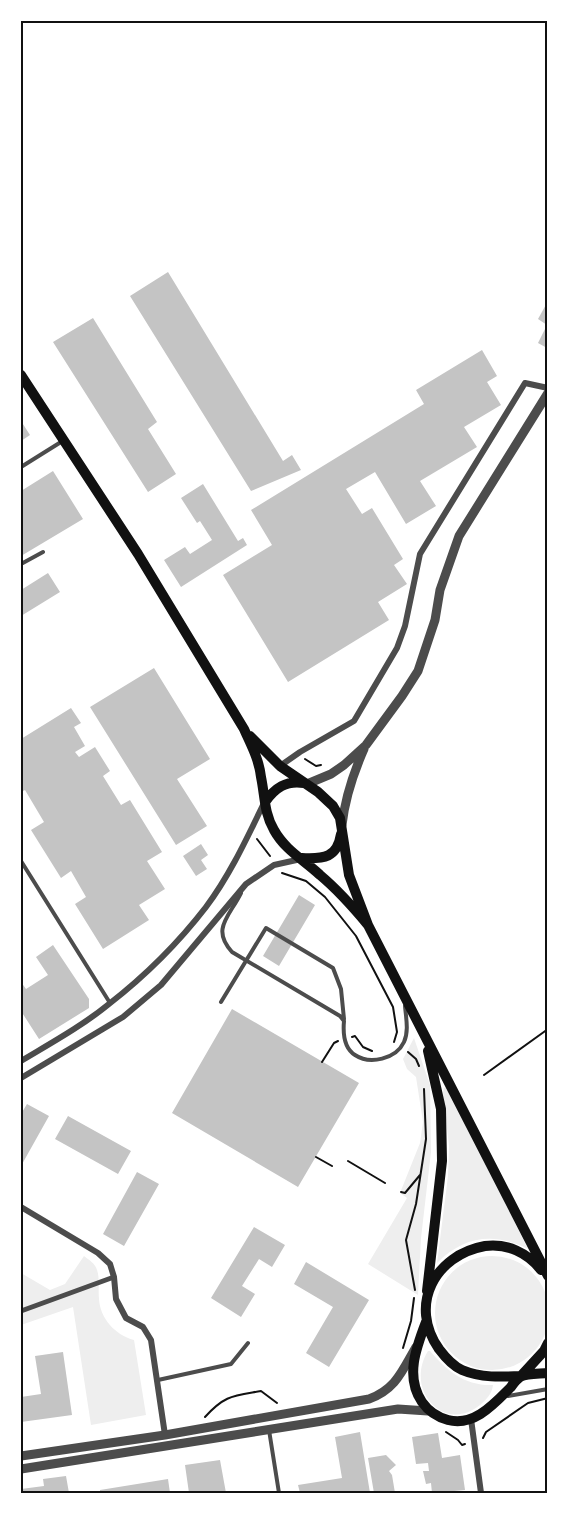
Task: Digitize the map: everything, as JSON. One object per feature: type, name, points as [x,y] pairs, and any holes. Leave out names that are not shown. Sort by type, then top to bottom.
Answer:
[{"type":"main road","points":[[21,375],[65,439],[138,554],[244,729],[257,757],[265,812],[282,843],[346,898],[368,925]]},
{"type":"main road","points":[[244,729],[280,766],[307,784],[333,806],[340,818],[349,875],[368,925],[548,1277]]},
{"type":"main road","points":[[265,802],[281,785],[295,782],[307,784]]},
{"type":"main road","points":[[302,858],[324,858],[333,853],[340,842],[342,830]]},
{"type":"main road","points":[[425,1036],[441,1109],[442,1161],[428,1275],[426,1322],[418,1342],[413,1378],[418,1397],[428,1411],[441,1418],[455,1422],[471,1419],[488,1410],[544,1351],[548,1343]]},
{"type":"main road","points":[[426,1303],[432,1283],[442,1268],[455,1257],[473,1248],[491,1245],[505,1246],[522,1253],[536,1263],[548,1277]]},
{"type":"main road","points":[[426,1322],[434,1341],[447,1359],[461,1370],[483,1376],[548,1373]]},
{"type":"street","points":[[280,766],[354,721],[397,648],[405,626],[420,554],[437,524],[525,383],[548,388]]},
{"type":"street","points":[[307,784],[331,774],[366,745],[402,696],[418,670],[435,620],[440,590],[450,557],[459,536],[548,393]]},
{"type":"street","points":[[342,830],[344,805],[366,745]]},
{"type":"street","points":[[21,1061],[74,1029],[110,1003],[183,935],[207,906],[236,860],[265,802]]},
{"type":"street","points":[[21,1078],[123,1017],[161,985],[246,884],[277,864],[302,858]]},
{"type":"street","points":[[21,1207],[98,1253],[110,1264],[116,1299],[126,1318],[143,1327],[151,1340],[165,1435]]},
{"type":"street","points":[[21,1311],[114,1277]]},
{"type":"street","points":[[21,1456],[165,1435],[369,1399],[384,1394],[395,1383],[418,1342]]},
{"type":"street","points":[[21,1469],[398,1409],[428,1411]]},
{"type":"street","points":[[471,1419],[481,1493]]},
{"type":"lane","points":[[21,467],[65,439]]},
{"type":"lane","points":[[21,564],[43,552]]},
{"type":"lane","points":[[21,861],[110,1003]]},
{"type":"lane","points":[[246,884],[221,928],[223,942],[232,952],[340,1016],[344,1021]]},
{"type":"lane","points":[[221,1002],[266,928],[333,968],[341,989],[343,1033],[354,1055],[368,1060],[383,1059],[396,1052],[404,1042],[407,1026],[403,993]]},
{"type":"lane","points":[[158,1380],[231,1364],[248,1343]]},
{"type":"lane","points":[[501,1397],[548,1389]]},
{"type":"lane","points":[[269,1429],[279,1493]]},
{"type":"path","points":[[251,831],[283,874],[306,881],[325,897],[356,936],[393,1007],[397,1032],[394,1042],[390,1045]]},
{"type":"path","points":[[484,1075],[548,1029]]},
{"type":"path","points":[[322,1062],[334,1043],[355,1036],[363,1047],[376,1051]]},
{"type":"path","points":[[394,1042],[416,1059],[421,1074]]},
{"type":"path","points":[[402,1348],[411,1321],[415,1294],[406,1239],[416,1204],[426,1139],[423,1081]]},
{"type":"path","points":[[316,1157],[332,1166]]},
{"type":"path","points":[[348,1161],[385,1183]]},
{"type":"path","points":[[401,1192],[405,1193],[421,1174]]},
{"type":"path","points":[[204,1418],[218,1402],[228,1397],[261,1391],[282,1407]]},
{"type":"path","points":[[482,1441],[486,1432],[528,1403],[548,1398]]},
{"type":"path","points":[[440,1429],[450,1433],[462,1445]]},
{"type":"shaded area","points":[[414,1038],[430,1085],[431,1152],[421,1238],[418,1295],[368,1264],[407,1198],[400,1193],[420,1143],[423,1122],[416,1077],[407,1069],[403,1059]]},
{"type":"shaded area","points":[[447,1087],[528,1249],[503,1240],[480,1240],[458,1247],[437,1263],[448,1176],[449,1146],[443,1092]]},
{"type":"shaded area","points":[[84,1256],[97,1270],[102,1313],[115,1330],[134,1340],[146,1415],[91,1425],[73,1307],[21,1325],[21,1273],[50,1290],[65,1284]]},
{"type":"shaded area","points":[[492,1256],[514,1260],[524,1265],[540,1281],[545,1291],[549,1313],[545,1335],[540,1345],[524,1361],[514,1366],[492,1370],[470,1366],[460,1361],[444,1345],[439,1335],[435,1313],[439,1291],[444,1281],[460,1265],[470,1260]]},
{"type":"shaded area","points":[[428,1351],[457,1376],[474,1383],[493,1385],[488,1397],[466,1413],[453,1414],[441,1411],[424,1393],[421,1380],[422,1366]]},
{"type":"building","points":[[168,272],[283,461],[292,455],[301,470],[251,491],[130,296]]},
{"type":"building","points":[[548,301],[547,348],[538,343],[547,325],[538,319]]},
{"type":"building","points":[[93,318],[157,422],[148,429],[176,474],[148,492],[53,342]]},
{"type":"building","points":[[482,350],[497,376],[487,382],[501,405],[464,427],[477,447],[420,481],[436,506],[406,524],[375,472],[346,489],[362,514],[372,508],[403,559],[394,565],[407,584],[378,602],[389,620],[288,682],[223,575],[272,545],[251,510],[424,404],[416,390]]},
{"type":"building","points":[[21,421],[30,435],[21,441]]},
{"type":"building","points":[[53,471],[83,519],[21,556],[21,491]]},
{"type":"building","points":[[203,484],[238,541],[243,538],[247,545],[181,587],[164,560],[185,547],[190,554],[212,540],[200,521],[197,523],[181,498]]},
{"type":"building","points":[[48,573],[60,592],[21,616],[21,590]]},
{"type":"building","points":[[154,668],[210,759],[177,779],[207,826],[176,845],[90,707]]},
{"type":"building","points":[[71,708],[81,723],[74,727],[85,746],[75,752],[79,757],[95,747],[110,771],[103,776],[121,805],[130,800],[162,852],[147,861],[165,889],[139,905],[149,920],[103,949],[75,904],[86,897],[71,871],[61,878],[31,830],[44,822],[25,790],[21,792],[21,739]]},
{"type":"building","points":[[201,844],[208,855],[201,860],[207,869],[196,876],[183,856]]},
{"type":"building","points":[[299,895],[315,905],[279,966],[263,956]]},
{"type":"building","points":[[53,945],[89,999],[89,1008],[39,1039],[21,1011],[21,982],[26,989],[48,975],[36,957]]},
{"type":"building","points":[[232,1009],[359,1083],[298,1187],[172,1113]]},
{"type":"building","points":[[27,1104],[49,1116],[21,1166],[21,1114]]},
{"type":"building","points":[[68,1116],[131,1151],[118,1174],[55,1139]]},
{"type":"building","points":[[137,1172],[159,1184],[124,1246],[103,1234]]},
{"type":"building","points":[[254,1227],[285,1245],[272,1267],[259,1259],[242,1286],[255,1294],[241,1317],[211,1298]]},
{"type":"building","points":[[306,1262],[369,1300],[329,1367],[306,1353],[333,1307],[294,1284]]},
{"type":"building","points":[[63,1352],[72,1415],[21,1422],[21,1397],[41,1394],[35,1356]]},
{"type":"building","points":[[360,1432],[370,1493],[300,1493],[298,1485],[342,1478],[335,1437]]},
{"type":"building","points":[[438,1433],[442,1458],[460,1455],[465,1490],[432,1493],[431,1483],[426,1484],[423,1471],[429,1471],[428,1463],[416,1464],[412,1437]]},
{"type":"building","points":[[386,1455],[396,1465],[389,1471],[392,1475],[395,1493],[374,1493],[368,1458]]},
{"type":"building","points":[[220,1460],[226,1493],[189,1493],[185,1465]]},
{"type":"building","points":[[66,1476],[69,1493],[21,1493],[21,1489],[44,1486],[43,1479]]},
{"type":"building","points":[[168,1479],[170,1493],[100,1493],[100,1490]]}]
